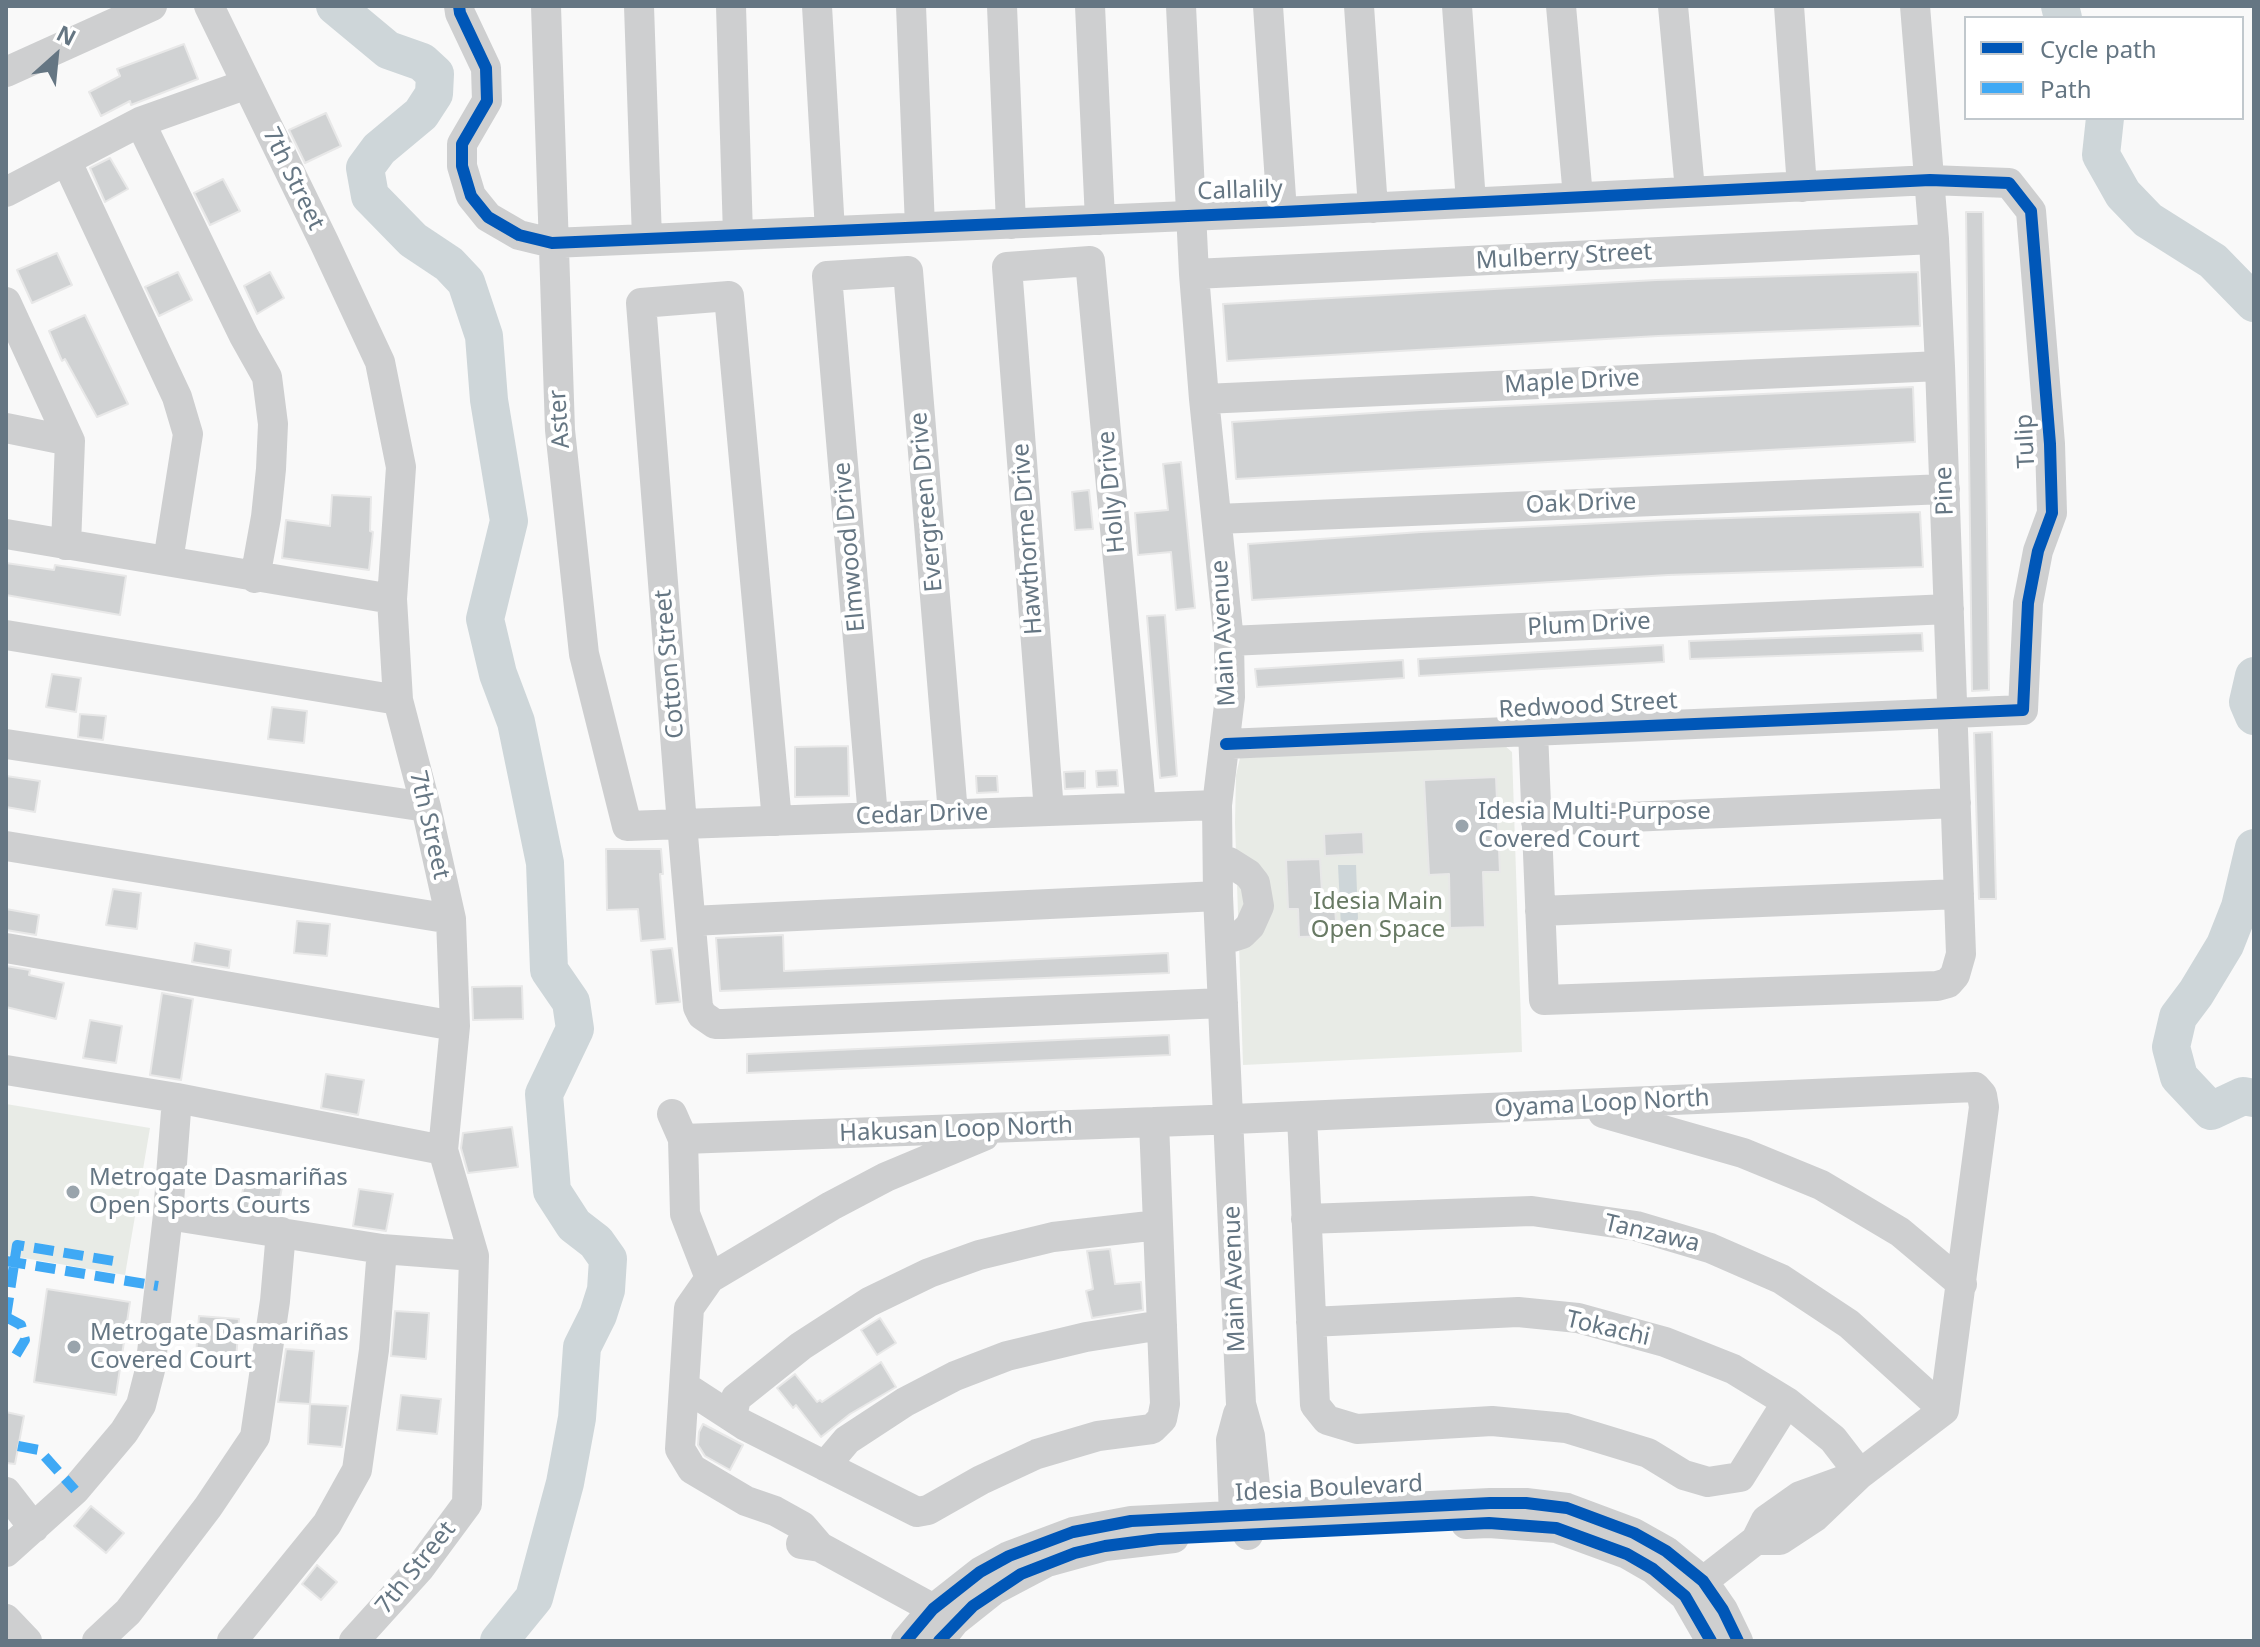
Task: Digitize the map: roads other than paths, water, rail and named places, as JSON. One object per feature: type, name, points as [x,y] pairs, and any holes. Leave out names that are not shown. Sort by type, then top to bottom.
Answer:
[{"type":"street","points":[[6,72],[152,6]]},
{"type":"street","name":"7th Street","points":[[209,6],[380,362],[401,467],[392,599],[398,700],[451,919],[455,1026],[443,1150],[474,1256],[467,1504],[419,1569],[354,1641]]},
{"type":"street","name":"Callalily","points":[[459,6],[486,68],[487,101],[462,144],[462,166],[471,196],[488,217],[519,235],[552,243],[1373,208],[1930,180]]},
{"type":"street","name":"Aster","points":[[546,6],[560,430],[584,654],[627,826]]},
{"type":"street","points":[[639,6],[647,239]]},
{"type":"street","points":[[731,6],[738,235]]},
{"type":"street","points":[[817,6],[830,231]]},
{"type":"street","points":[[911,6],[920,227]]},
{"type":"street","points":[[1002,6],[1011,224]]},
{"type":"street","points":[[1090,6],[1100,220]]},
{"type":"street","name":"Main Avenue","points":[[1181,6],[1194,274],[1229,641],[1230,697],[1217,805],[1218,896],[1241,1404],[1250,1436],[1247,1522]]},
{"type":"street","points":[[1268,6],[1282,212]]},
{"type":"street","points":[[1359,6],[1373,208]]},
{"type":"street","points":[[1457,6],[1471,202]]},
{"type":"street","points":[[1561,6],[1578,197]]},
{"type":"street","points":[[1673,6],[1690,190]]},
{"type":"street","points":[[1789,6],[1802,187]]},
{"type":"street","name":"Pine","points":[[1540,911],[1544,1000],[1937,986],[1948,983],[1955,975],[1961,954],[1940,366],[1930,180],[1915,6]]},
{"type":"street","points":[[6,192],[140,122],[247,84]]},
{"type":"street","points":[[140,122],[267,377],[273,424],[271,469],[255,578]]},
{"type":"street","points":[[67,162],[177,397],[188,434],[168,561]]},
{"type":"street","name":"Tulip","points":[[1930,180],[2009,183],[2031,211],[2050,444],[2052,513],[2038,551],[2028,603],[2023,710],[1953,712]]},
{"type":"street","name":"Mulberry Street","points":[[1194,274],[1934,239]]},
{"type":"street","name":"Holly Drive","points":[[1007,267],[1090,261],[1141,807]]},
{"type":"street","name":"Hawthorne Drive","points":[[1007,267],[1049,811]]},
{"type":"street","name":"Evergreen Drive","points":[[827,276],[908,271],[953,814]]},
{"type":"street","name":"Elmwood Drive","points":[[827,276],[873,817]]},
{"type":"street","name":"Cotton Street","points":[[777,821],[729,296],[641,303],[698,1007],[708,1020],[723,1024],[1223,1003]]},
{"type":"street","points":[[6,302],[70,441],[66,545]]},
{"type":"street","name":"Maple Drive","points":[[1204,399],[1940,366]]},
{"type":"street","points":[[6,428],[70,441]]},
{"type":"street","name":"Oak Drive","points":[[1217,519],[1945,489]]},
{"type":"street","points":[[6,534],[392,599]]},
{"type":"street","name":"Plum Drive","points":[[1229,641],[1949,609]]},
{"type":"street","points":[[6,635],[398,700]]},
{"type":"street","name":"Redwood Street","points":[[1226,744],[1953,712]]},
{"type":"street","points":[[1533,731],[1540,911],[1959,894]]},
{"type":"street","points":[[6,744],[426,807]]},
{"type":"street","points":[[1536,821],[1956,803]]},
{"type":"street","name":"Cedar Drive","points":[[627,826],[1217,805]]},
{"type":"street","points":[[6,846],[451,919]]},
{"type":"street","points":[[1218,861],[1239,866],[1248,874],[1255,883],[1259,906],[1250,926],[1242,934],[1220,941]]},
{"type":"street","points":[[691,921],[1218,896]]},
{"type":"street","points":[[6,948],[455,1026]]},
{"type":"street","points":[[6,1070],[177,1098],[443,1150]]},
{"type":"street","name":"Oyama Loop North","points":[[1228,1119],[1975,1087],[1982,1095],[1984,1107],[1962,1284]]},
{"type":"street","points":[[6,1552],[75,1490],[124,1432],[141,1405],[150,1370],[168,1215],[177,1098]]},
{"type":"street","points":[[1574,1105],[1743,1153],[1821,1185],[1900,1232],[1962,1284],[1944,1410],[1860,1474],[1815,1517],[1780,1540],[1756,1540],[1694,1589]]},
{"type":"street","points":[[1302,1116],[1315,1405],[1327,1420],[1357,1429],[1492,1421],[1566,1428],[1648,1453],[1684,1475],[1708,1482],[1740,1477],[1787,1402]]},
{"type":"street","name":"Hakusan Loop North","points":[[710,1278],[685,1214],[677,1127],[1001,1129],[1228,1119]]},
{"type":"street","points":[[684,1386],[732,1417],[917,1512],[928,1510],[981,1480],[1037,1454],[1098,1436],[1152,1429],[1162,1419],[1165,1404],[1154,1122]]},
{"type":"street","points":[[942,1624],[820,1547],[802,1526],[775,1511],[746,1501],[692,1469],[680,1449],[689,1308],[710,1278],[831,1206],[886,1177],[1001,1129]]},
{"type":"street","name":"Tanzawa","points":[[1306,1219],[1532,1211],[1636,1226],[1710,1248],[1781,1279],[1849,1324],[1944,1410]]},
{"type":"street","points":[[168,1215],[382,1249],[474,1256]]},
{"type":"street","points":[[732,1417],[736,1398],[801,1346],[869,1302],[929,1273],[979,1255],[1053,1237],[1158,1225]]},
{"type":"street","points":[[97,1641],[128,1612],[208,1507],[255,1437],[275,1301],[281,1232]]},
{"type":"street","points":[[232,1641],[327,1524],[357,1470],[374,1350],[382,1249]]},
{"type":"street","name":"Tokachi","points":[[1311,1322],[1518,1312],[1578,1318],[1665,1342],[1733,1369],[1787,1402],[1833,1439],[1860,1474]]},
{"type":"street","points":[[825,1466],[847,1440],[905,1402],[955,1376],[1007,1356],[1086,1337],[1162,1325]]},
{"type":"street","points":[[6,1492],[34,1528]]},
{"type":"street","name":"Idesia Boulevard","points":[[906,1641],[942,1624],[954,1590],[999,1561],[1073,1532],[1131,1521],[1489,1523],[1556,1528],[1627,1554],[1694,1589],[1723,1610],[1738,1641]]},
{"type":"street","name":"Idesia Boulevard","points":[[1694,1589],[1711,1641]]},
{"type":"street","points":[[6,1619],[27,1641]]},
{"type":"waterway","points":[[335,6],[388,50],[422,62],[435,74],[434,94],[421,114],[379,149],[365,168],[370,196],[413,240],[449,264],[466,282],[484,336],[489,400],[509,521],[485,619],[498,674],[516,722],[545,863],[549,970],[571,1002],[575,1029],[544,1094],[552,1191],[574,1225],[596,1242],[608,1259],[606,1290],[582,1347],[577,1418],[565,1483],[534,1598],[499,1641]]},
{"type":"waterway","points":[[2060,6],[2062,16]]},
{"type":"waterway","points":[[2105,120],[2101,155],[2123,194],[2148,220],[2213,261],[2254,303]]},
{"type":"waterway","points":[[2254,676],[2248,702],[2254,716]]},
{"type":"waterway","points":[[2254,848],[2240,907],[2225,945],[2178,1017],[2171,1047],[2179,1077],[2211,1111],[2243,1096],[2254,1098]]},
{"type":"place","name":"Idesia Multi-Purpose Covered Court","points":[[1462,826]]},
{"type":"place","name":"Metrogate Dasmariñas Open Sports Courts","points":[[73,1192]]},
{"type":"place","name":"Metrogate Dasmariñas Covered Court","points":[[74,1347]]},
{"type":"park label","name":"Idesia Main Open Space","points":[[1378,916]]}]
